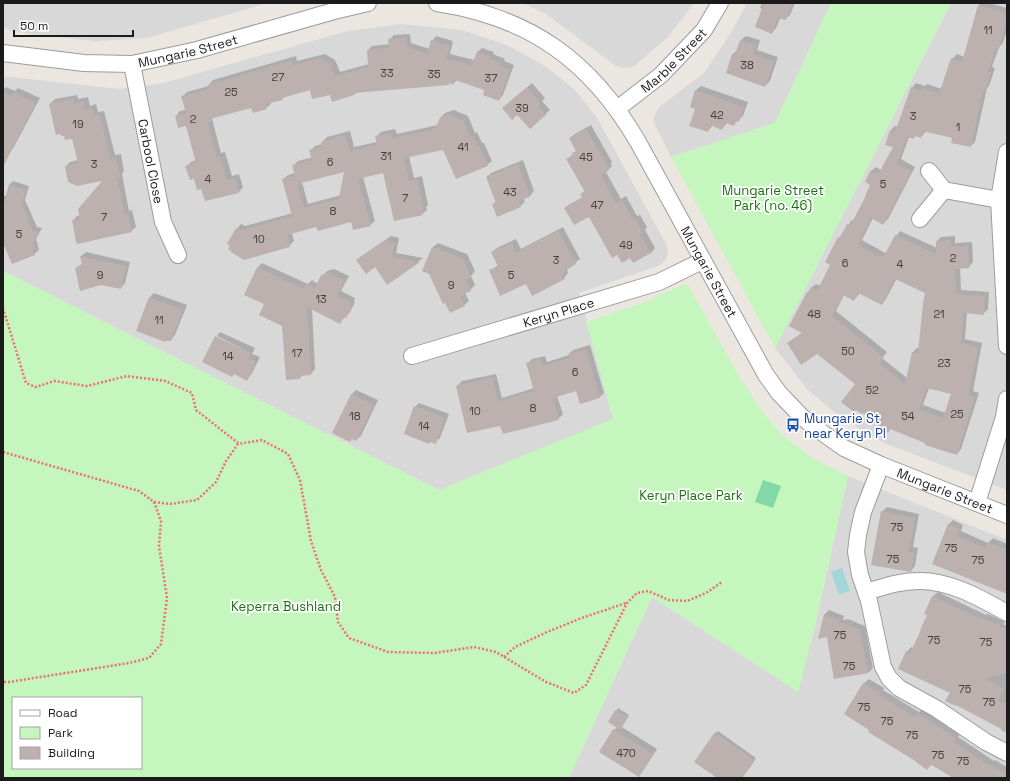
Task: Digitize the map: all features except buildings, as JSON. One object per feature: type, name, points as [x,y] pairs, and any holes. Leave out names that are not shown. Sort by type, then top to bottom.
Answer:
[{"type":"street","name":"Mungarie Street","points":[[3,53],[84,63],[132,64],[190,52],[334,11],[368,3]]},
{"type":"street","name":"Mungarie Street","points":[[437,3],[453,5],[495,16],[538,36],[572,60],[602,90],[617,109],[638,142],[756,359],[779,393],[802,417],[830,439],[849,451],[1007,515]]},
{"type":"street","name":"Marble Street","points":[[617,109],[661,74],[688,47],[704,30],[720,3]]},
{"type":"street","name":"Carbool Close","points":[[132,64],[163,222],[178,255]]},
{"type":"street","points":[[1007,152],[999,200],[1007,346]]},
{"type":"street","points":[[929,171],[944,190],[999,200]]},
{"type":"street","points":[[920,219],[944,190]]},
{"type":"street","name":"Keryn Place","points":[[412,356],[659,282],[702,261]]},
{"type":"street","points":[[977,503],[1004,417],[1007,399]]},
{"type":"street","points":[[881,465],[865,504],[856,546],[857,564],[871,607],[881,663],[886,675],[903,691],[936,709],[986,742],[1007,753]]},
{"type":"street","points":[[866,592],[899,583],[926,581],[966,592],[1007,613]]},
{"type":"path","points":[[3,308],[26,383],[36,387],[54,381],[87,386],[127,376],[165,381],[192,393],[196,410],[238,444]]},
{"type":"path","points":[[3,452],[139,492],[154,502],[170,504],[197,500],[216,482],[226,461],[238,444],[262,440],[288,454],[300,480],[311,541],[321,570],[335,597],[338,622],[349,638],[388,652],[435,653],[474,647],[496,652],[546,682],[574,693],[586,685],[627,603],[637,593],[648,591],[669,600],[687,601],[706,593],[722,582]]},
{"type":"path","points":[[3,682],[129,663],[149,658],[161,644],[167,598],[159,546],[161,521],[154,502]]},
{"type":"path","points":[[504,657],[515,647],[540,635],[580,619],[627,603]]},
{"type":"shaded area","points":[[3,3],[267,3],[147,38],[95,41],[28,34],[3,28]]},
{"type":"shaded area","points":[[522,3],[694,3],[668,37],[633,67],[623,68],[616,66],[546,14]]},
{"type":"shaded area","points":[[747,3],[831,3],[775,123],[671,157],[653,121],[655,114],[659,107],[704,73],[732,31]]},
{"type":"shaded area","points":[[951,3],[1007,3],[1007,490],[884,443],[839,416],[807,389],[775,348]]},
{"type":"shaded area","points":[[401,24],[462,30],[507,45],[545,66],[574,89],[596,116],[666,244],[668,252],[666,259],[662,264],[579,293],[614,419],[439,490],[3,271],[3,76],[119,89],[164,83],[347,31]]},
{"type":"shaded area","points":[[848,476],[1007,540],[1007,778],[569,778],[652,597],[798,691],[816,622]]},
{"type":"green space","name":"Mungarie Street Park (no. 46)","points":[[831,3],[951,3],[775,348],[671,157],[775,123]]},
{"type":"green space","name":"Keperra Bushland","points":[[3,271],[439,490],[613,419],[586,322],[645,302],[680,286],[688,285],[741,380],[765,415],[782,435],[812,458],[848,476],[816,622],[798,692],[652,597],[569,778],[3,778]]},
{"type":"green space","points":[[763,480],[781,486],[773,508],[755,502]]},
{"type":"water","points":[[842,568],[850,591],[839,595],[831,572]]},
{"type":"place","name":"Mungarie St near Keryn Pl","points":[[793,425]]},
{"type":"park label","name":"Keryn Place Park","points":[[691,495]]}]
